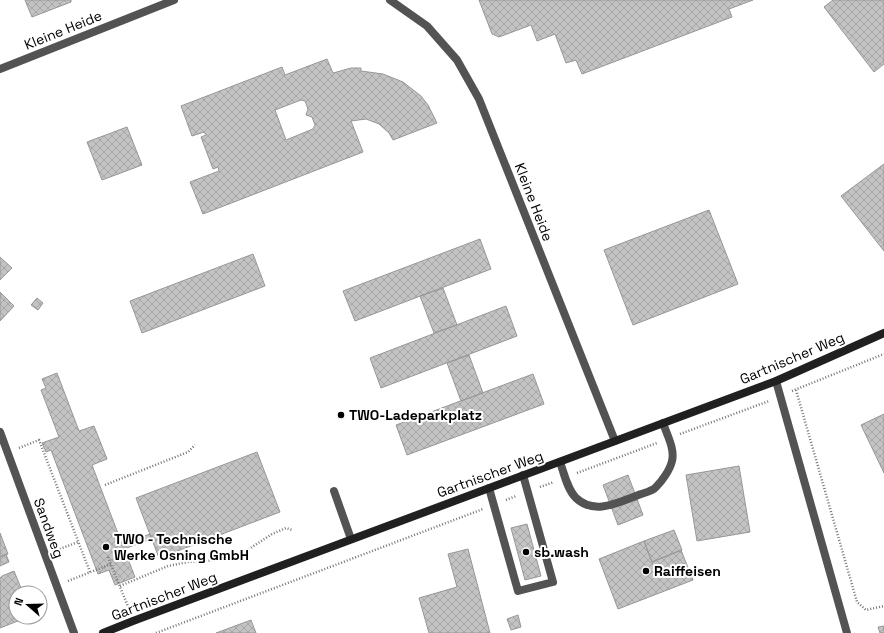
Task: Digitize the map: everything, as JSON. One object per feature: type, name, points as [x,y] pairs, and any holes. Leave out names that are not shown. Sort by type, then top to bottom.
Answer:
[{"type":"street","name":"Kleine Heide","points":[[0,69],[156,3],[174,0]]},
{"type":"street","name":"Kleine Heide","points":[[390,0],[427,26],[457,60],[479,99],[615,441]]},
{"type":"street","name":"Gartnischer Weg","points":[[103,633],[776,380],[884,333]]},
{"type":"street","points":[[776,380],[846,633]]},
{"type":"street","points":[[560,462],[569,488],[576,497],[586,504],[596,507],[606,507],[655,489],[672,462],[672,448],[663,423]]},
{"type":"street","name":"Sandweg","points":[[0,432],[74,633]]},
{"type":"street","points":[[490,488],[518,592],[553,582],[523,475]]},
{"type":"street","points":[[334,491],[351,539]]},
{"type":"path","points":[[796,390],[857,602],[866,610],[884,606]]},
{"type":"path","points":[[8,452],[38,440],[90,572]]},
{"type":"path","points":[[105,484],[188,452],[195,446]]},
{"type":"path","points":[[120,586],[168,566],[232,557],[246,551],[272,534],[286,528],[292,530]]},
{"type":"path","points":[[45,554],[78,542]]},
{"type":"path","points":[[108,557],[133,621]]},
{"type":"path","points":[[57,586],[111,564]]},
{"type":"building","points":[[25,0],[71,0],[71,2],[32,17]]},
{"type":"building","points":[[479,0],[753,0],[729,9],[732,17],[582,74],[576,60],[566,63],[555,34],[537,41],[531,25],[499,37],[492,34]]},
{"type":"building","points":[[833,0],[884,0],[884,64],[874,72],[824,7]]},
{"type":"building","points":[[327,59],[333,73],[351,68],[361,68],[361,71],[383,74],[403,82],[421,96],[428,105],[437,123],[393,140],[389,133],[379,124],[366,119],[351,121],[363,152],[203,214],[190,182],[219,171],[218,167],[213,169],[201,137],[206,135],[204,132],[192,136],[181,106],[282,67],[285,75]],"holes":[[[301,100],[305,101],[308,109],[306,115],[312,117],[315,125],[313,129],[286,140],[275,110]]]},
{"type":"building","points":[[127,127],[142,165],[102,180],[87,142]]},
{"type":"building","points":[[884,164],[884,251],[841,196]]},
{"type":"building","points":[[709,210],[738,284],[633,325],[604,250]]},
{"type":"building","points":[[480,239],[491,269],[355,321],[343,291]]},
{"type":"building","points":[[253,254],[265,286],[142,333],[130,301]]},
{"type":"building","points":[[0,257],[12,268],[0,280]]},
{"type":"building","points":[[443,288],[457,325],[434,333],[420,296]]},
{"type":"building","points":[[0,292],[14,306],[0,321]]},
{"type":"building","points":[[37,298],[43,303],[38,310],[31,305]]},
{"type":"building","points":[[506,306],[517,336],[381,388],[370,358]]},
{"type":"building","points":[[469,355],[483,393],[461,401],[447,363]]},
{"type":"building","points":[[57,373],[79,431],[94,426],[107,459],[92,465],[122,544],[150,534],[151,539],[124,549],[135,577],[115,585],[109,570],[98,574],[51,450],[46,452],[42,443],[59,437],[41,390],[46,388],[42,379]]},
{"type":"building","points":[[533,374],[544,404],[407,455],[396,425]]},
{"type":"building","points":[[884,414],[884,473],[861,425]]},
{"type":"building","points":[[257,452],[280,512],[159,558],[136,498]]},
{"type":"building","points":[[739,466],[750,532],[697,541],[686,475]]},
{"type":"building","points":[[628,475],[643,515],[618,525],[603,485]]},
{"type":"building","name":"sb.wash","points":[[527,524],[541,576],[525,580],[511,528]]},
{"type":"building","points":[[674,530],[682,550],[652,562],[644,541]]},
{"type":"building","points":[[0,533],[8,554],[0,557]]},
{"type":"building","name":"Raiffeisen","points":[[644,541],[652,562],[681,550],[693,580],[618,609],[599,559]]},
{"type":"building","points":[[468,549],[490,633],[429,633],[419,598],[457,587],[448,554]]},
{"type":"building","points":[[6,554],[9,562],[0,566],[0,557]]},
{"type":"building","points":[[14,571],[20,585],[8,585],[8,625],[0,628],[0,578]]},
{"type":"building","points":[[518,615],[521,627],[511,630],[507,619]]},
{"type":"building","points":[[251,620],[256,633],[216,633]]},
{"type":"building","points":[[884,626],[884,633],[880,633],[878,627]]},
{"type":"place","name":"TWO-Ladeparkplatz","points":[[341,415]]},
{"type":"place","name":"TWO - Technische Werke Osning GmbH","points":[[106,547]]},
{"type":"place","name":"sb.wash","points":[[526,552]]},
{"type":"place","name":"Raiffeisen","points":[[646,571]]}]
